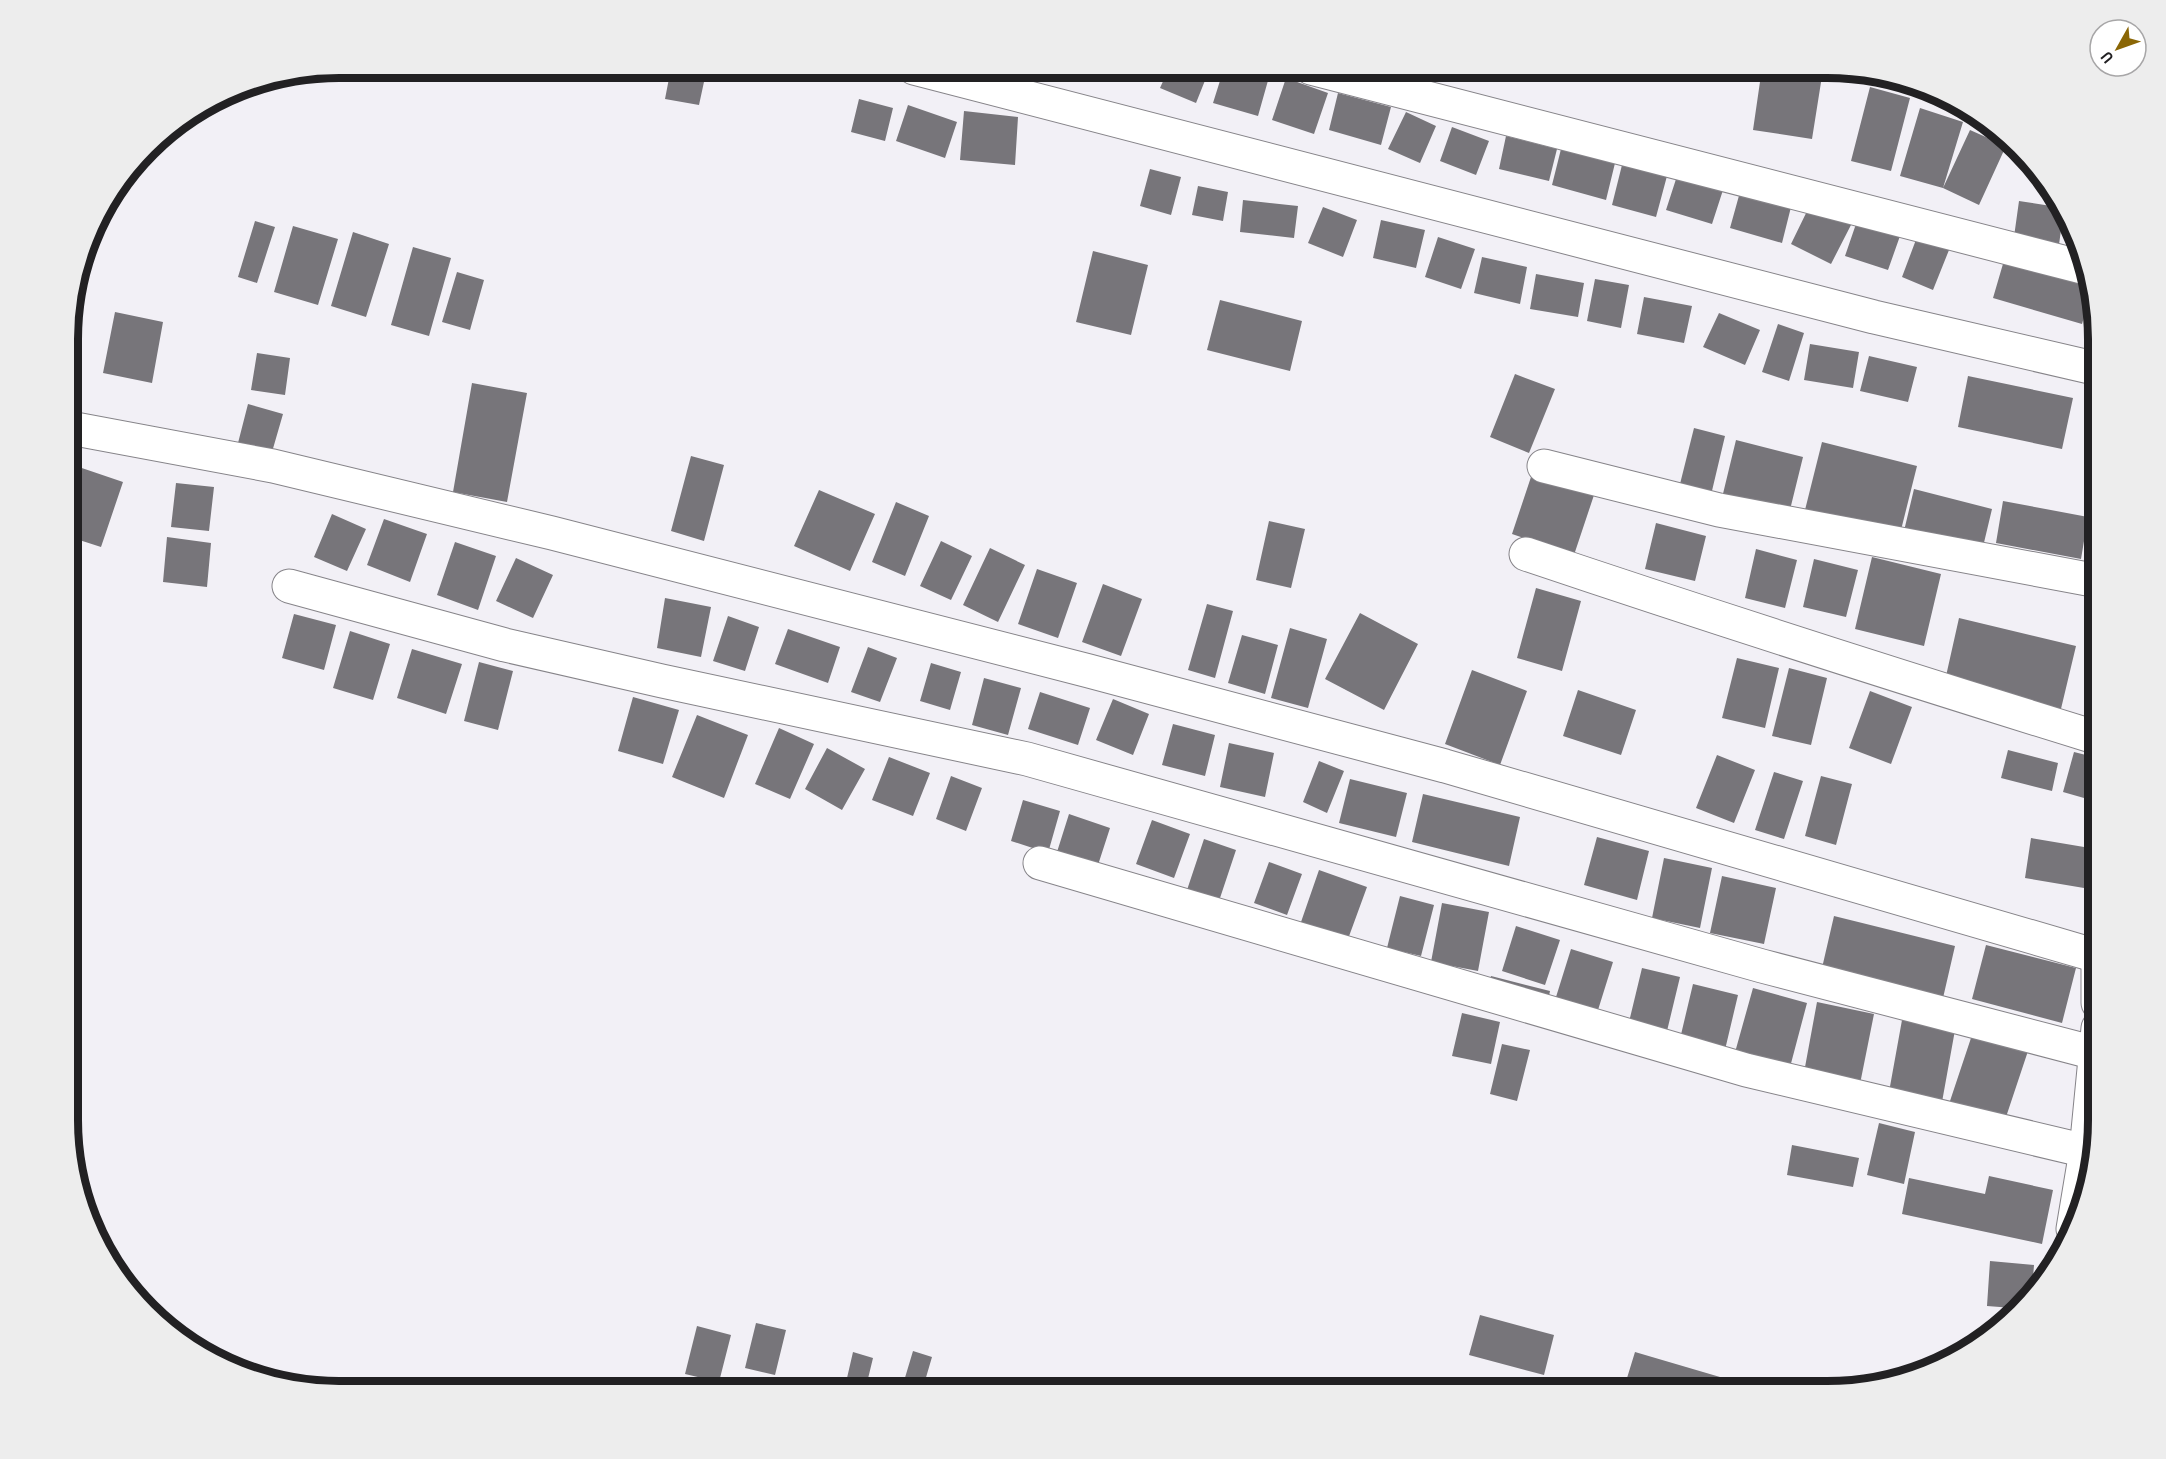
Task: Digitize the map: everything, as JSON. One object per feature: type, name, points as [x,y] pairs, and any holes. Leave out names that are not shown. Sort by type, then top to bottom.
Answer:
[{"type":"street","points":[[952,78],[1125,124],[1352,179],[1874,317],[2088,367]]},
{"type":"street","points":[[1350,78],[2077,266]]},
{"type":"street","points":[[78,430],[285,469],[552,533],[1089,671],[1445,766],[2088,947]]},
{"type":"street","points":[[1544,466],[1719,510],[2088,579]]},
{"type":"street","points":[[1526,554],[1725,618],[1844,660],[2088,735]]},
{"type":"street","points":[[289,586],[505,645],[1027,759],[1762,966],[2088,1038]]},
{"type":"street","points":[[1040,863],[1746,1070],[2086,1151]]},
{"type":"street","points":[[2082,1176],[2087,1145]]},
{"type":"building","points":[[669,78],[705,78],[699,105],[665,99]]},
{"type":"building","points":[[1164,78],[1206,78],[1196,103],[1160,88]]},
{"type":"building","points":[[1221,78],[1269,78],[1258,116],[1213,103]]},
{"type":"building","points":[[1286,78],[1328,93],[1314,134],[1272,120]]},
{"type":"building","points":[[1761,78],[1822,78],[1812,139],[1753,130]]},
{"type":"building","points":[[1870,87],[1910,98],[1891,171],[1851,161]]},
{"type":"building","points":[[1338,93],[1391,107],[1381,145],[1329,130]]},
{"type":"building","points":[[859,99],[893,108],[885,141],[851,132]]},
{"type":"building","points":[[908,105],[957,122],[945,158],[896,141]]},
{"type":"building","points":[[1920,108],[1963,122],[1943,188],[1900,176]]},
{"type":"building","points":[[964,111],[1018,117],[1015,165],[960,160]]},
{"type":"building","points":[[1406,112],[1436,126],[1420,163],[1388,149]]},
{"type":"building","points":[[1452,127],[1489,141],[1476,175],[1440,161]]},
{"type":"building","points":[[1970,130],[1999,143],[2005,148],[1979,205],[1943,188]]},
{"type":"building","points":[[1506,136],[1557,149],[1549,181],[1499,169]]},
{"type":"building","points":[[1562,145],[1616,159],[1606,200],[1552,185]]},
{"type":"building","points":[[1622,165],[1667,176],[1656,217],[1612,205]]},
{"type":"building","points":[[1150,169],[1181,177],[1171,215],[1140,206]]},
{"type":"building","points":[[1677,176],[1723,190],[1712,224],[1666,210]]},
{"type":"building","points":[[1198,186],[1228,192],[1223,221],[1192,215]]},
{"type":"building","points":[[1740,192],[1791,207],[1782,243],[1730,228]]},
{"type":"building","points":[[1243,200],[1298,206],[1294,238],[1240,232]]},
{"type":"building","points":[[2019,201],[2052,206],[2062,225],[2058,252],[2013,244]]},
{"type":"building","points":[[1810,205],[1851,225],[1831,264],[1791,244]]},
{"type":"building","points":[[1323,207],[1357,220],[1343,257],[1308,243]]},
{"type":"building","points":[[1381,220],[1425,230],[1416,268],[1373,258]]},
{"type":"building","points":[[255,221],[275,227],[257,283],[238,277]]},
{"type":"building","points":[[1857,221],[1900,236],[1888,270],[1845,256]]},
{"type":"building","points":[[293,226],[338,239],[318,305],[274,292]]},
{"type":"building","points":[[353,232],[389,244],[366,317],[331,306]]},
{"type":"building","points":[[1438,237],[1475,249],[1461,289],[1425,277]]},
{"type":"building","points":[[1917,237],[1949,250],[1933,290],[1902,277]]},
{"type":"building","points":[[413,247],[451,258],[429,336],[391,325]]},
{"type":"building","points":[[1093,251],[1148,265],[1131,335],[1076,322]]},
{"type":"building","points":[[1482,257],[1527,267],[1520,304],[1474,293]]},
{"type":"building","points":[[2005,257],[2081,279],[2086,309],[2082,324],[1993,298]]},
{"type":"building","points":[[457,272],[484,280],[470,330],[442,322]]},
{"type":"building","points":[[1536,274],[1584,283],[1578,317],[1530,309]]},
{"type":"building","points":[[1595,279],[1629,285],[1621,328],[1587,321]]},
{"type":"building","points":[[1644,297],[1692,306],[1684,343],[1637,334]]},
{"type":"building","points":[[1220,300],[1302,321],[1290,371],[1207,350]]},
{"type":"building","points":[[115,312],[163,322],[152,383],[103,373]]},
{"type":"building","points":[[1719,313],[1760,330],[1745,365],[1703,347]]},
{"type":"building","points":[[1778,324],[1804,333],[1789,381],[1762,372]]},
{"type":"building","points":[[1810,344],[1859,352],[1853,388],[1804,380]]},
{"type":"building","points":[[257,353],[290,358],[285,395],[251,390]]},
{"type":"building","points":[[1869,356],[1917,367],[1908,402],[1860,391]]},
{"type":"building","points":[[1515,374],[1555,389],[1529,453],[1490,437]]},
{"type":"building","points":[[1968,376],[2073,398],[2062,449],[1958,427]]},
{"type":"building","points":[[472,383],[527,393],[507,502],[453,492]]},
{"type":"building","points":[[248,404],[283,414],[272,452],[238,443]]},
{"type":"building","points":[[1694,428],[1725,436],[1711,495],[1679,488]]},
{"type":"building","points":[[1736,440],[1803,457],[1788,518],[1721,502]]},
{"type":"building","points":[[1822,442],[1917,466],[1900,534],[1805,510]]},
{"type":"building","points":[[691,456],[724,465],[704,541],[671,531]]},
{"type":"building","points":[[78,467],[123,482],[101,547],[78,540]]},
{"type":"building","points":[[1534,468],[1596,489],[1574,555],[1512,534]]},
{"type":"building","points":[[176,483],[214,487],[209,531],[171,527]]},
{"type":"building","points":[[1914,489],[1992,509],[1982,551],[1904,531]]},
{"type":"building","points":[[819,490],[875,514],[850,571],[794,546]]},
{"type":"building","points":[[2003,501],[2088,517],[2081,559],[1996,543]]},
{"type":"building","points":[[896,502],[929,516],[905,576],[872,562]]},
{"type":"building","points":[[332,514],[366,529],[347,571],[314,557]]},
{"type":"building","points":[[384,519],[427,534],[410,582],[367,565]]},
{"type":"building","points":[[1269,521],[1305,529],[1291,588],[1256,580]]},
{"type":"building","points":[[1656,523],[1706,536],[1695,581],[1645,569]]},
{"type":"building","points":[[167,537],[211,543],[207,587],[163,582]]},
{"type":"building","points":[[941,541],[972,556],[951,600],[920,586]]},
{"type":"building","points":[[455,542],[496,556],[478,610],[437,595]]},
{"type":"building","points":[[990,548],[1025,565],[998,622],[963,605]]},
{"type":"building","points":[[1756,549],[1797,560],[1785,608],[1745,598]]},
{"type":"building","points":[[1872,557],[1941,574],[1924,646],[1855,629]]},
{"type":"building","points":[[516,558],[553,575],[533,618],[496,601]]},
{"type":"building","points":[[1814,559],[1858,570],[1846,617],[1803,607]]},
{"type":"building","points":[[1037,569],[1077,583],[1058,638],[1018,624]]},
{"type":"building","points":[[1103,584],[1142,599],[1121,656],[1082,642]]},
{"type":"building","points":[[1536,588],[1581,601],[1562,671],[1517,658]]},
{"type":"building","points":[[665,598],[711,607],[701,657],[657,648]]},
{"type":"building","points":[[1207,604],[1233,611],[1215,678],[1188,670]]},
{"type":"building","points":[[1360,613],[1418,644],[1384,710],[1325,679]]},
{"type":"building","points":[[294,614],[336,625],[324,670],[282,658]]},
{"type":"building","points":[[728,616],[759,627],[745,671],[713,661]]},
{"type":"building","points":[[1959,618],[2076,646],[2060,713],[1944,685]]},
{"type":"building","points":[[1290,628],[1327,639],[1308,708],[1271,698]]},
{"type":"building","points":[[788,629],[840,647],[828,683],[775,664]]},
{"type":"building","points":[[350,631],[390,644],[373,700],[333,688]]},
{"type":"building","points":[[1242,635],[1278,645],[1265,694],[1228,683]]},
{"type":"building","points":[[868,647],[897,658],[880,702],[851,692]]},
{"type":"building","points":[[412,649],[462,664],[446,714],[397,698]]},
{"type":"building","points":[[1737,658],[1779,668],[1765,728],[1722,718]]},
{"type":"building","points":[[479,662],[513,671],[498,730],[464,721]]},
{"type":"building","points":[[931,663],[961,672],[950,710],[920,701]]},
{"type":"building","points":[[1789,668],[1827,678],[1811,745],[1772,736]]},
{"type":"building","points":[[1472,670],[1527,691],[1500,765],[1445,744]]},
{"type":"building","points":[[984,678],[1021,688],[1008,735],[972,725]]},
{"type":"building","points":[[1578,690],[1636,710],[1621,755],[1563,736]]},
{"type":"building","points":[[1870,691],[1912,707],[1891,764],[1849,748]]},
{"type":"building","points":[[1040,692],[1090,708],[1078,745],[1028,729]]},
{"type":"building","points":[[633,697],[679,710],[663,764],[618,751]]},
{"type":"building","points":[[1113,699],[1149,714],[1133,755],[1096,740]]},
{"type":"building","points":[[697,715],[748,735],[724,798],[672,777]]},
{"type":"building","points":[[1173,724],[1215,735],[1205,776],[1162,765]]},
{"type":"building","points":[[779,728],[814,744],[790,799],[755,784]]},
{"type":"building","points":[[1229,743],[1274,753],[1265,797],[1220,787]]},
{"type":"building","points":[[827,748],[865,769],[842,810],[805,789]]},
{"type":"building","points":[[2008,750],[2058,763],[2052,791],[2001,778]]},
{"type":"building","points":[[2074,752],[2088,756],[2088,799],[2063,792]]},
{"type":"building","points":[[1717,755],[1755,770],[1734,823],[1696,808]]},
{"type":"building","points":[[889,757],[930,773],[913,816],[872,800]]},
{"type":"building","points":[[1319,761],[1344,771],[1327,813],[1303,802]]},
{"type":"building","points":[[1774,772],[1803,781],[1784,839],[1755,830]]},
{"type":"building","points":[[951,776],[982,788],[966,831],[936,819]]},
{"type":"building","points":[[1821,776],[1852,784],[1836,845],[1805,836]]},
{"type":"building","points":[[1350,779],[1407,793],[1396,837],[1339,823]]},
{"type":"building","points":[[1423,794],[1520,817],[1509,866],[1412,842]]},
{"type":"building","points":[[1023,800],[1060,811],[1048,853],[1011,841]]},
{"type":"building","points":[[1069,814],[1110,828],[1098,865],[1057,852]]},
{"type":"building","points":[[1152,820],[1190,834],[1174,878],[1136,864]]},
{"type":"building","points":[[1597,837],[1649,851],[1637,900],[1584,885]]},
{"type":"building","points":[[2031,838],[2088,848],[2084,888],[2025,878]]},
{"type":"building","points":[[1204,839],[1236,850],[1217,907],[1185,896]]},
{"type":"building","points":[[1664,858],[1712,868],[1700,928],[1652,918]]},
{"type":"building","points":[[1269,862],[1302,874],[1287,915],[1254,903]]},
{"type":"building","points":[[1319,870],[1367,887],[1348,939],[1301,922]]},
{"type":"building","points":[[1722,876],[1776,888],[1764,944],[1710,933]]},
{"type":"building","points":[[1400,896],[1434,905],[1421,956],[1387,948]]},
{"type":"building","points":[[1442,903],[1489,912],[1478,971],[1431,962]]},
{"type":"building","points":[[1834,916],[1955,946],[1943,998],[1822,968]]},
{"type":"building","points":[[1516,926],[1560,940],[1545,985],[1502,971]]},
{"type":"building","points":[[1986,945],[2076,968],[2062,1023],[1972,999]]},
{"type":"building","points":[[1571,949],[1613,962],[1598,1010],[1556,997]]},
{"type":"building","points":[[1642,968],[1680,977],[1667,1031],[1629,1022]]},
{"type":"building","points":[[1491,976],[1550,991],[1547,1006],[1487,991]]},
{"type":"building","points":[[1693,984],[1738,995],[1724,1054],[1679,1043]]},
{"type":"building","points":[[1753,988],[1807,1003],[1789,1071],[1734,1056]]},
{"type":"building","points":[[1817,1002],[1874,1014],[1859,1089],[1803,1078]]},
{"type":"building","points":[[1462,1013],[1500,1022],[1491,1064],[1452,1056]]},
{"type":"building","points":[[1902,1020],[1955,1030],[1942,1102],[1889,1092]]},
{"type":"building","points":[[1973,1032],[2028,1051],[2003,1126],[1948,1107]]},
{"type":"building","points":[[1502,1044],[1530,1050],[1517,1101],[1490,1094]]},
{"type":"building","points":[[1879,1123],[1915,1132],[1904,1184],[1867,1175]]},
{"type":"building","points":[[1792,1145],[1859,1158],[1853,1187],[1787,1175]]},
{"type":"building","points":[[1989,1176],[2053,1190],[2042,1244],[1902,1214],[1909,1178],[1985,1194]]},
{"type":"building","points":[[1990,1261],[2034,1265],[2033,1280],[2012,1305],[2009,1308],[1987,1306]]},
{"type":"building","points":[[1480,1315],[1554,1335],[1544,1375],[1469,1355]]},
{"type":"building","points":[[756,1323],[786,1330],[775,1375],[745,1368]]},
{"type":"building","points":[[697,1326],[731,1335],[719,1381],[685,1374]]},
{"type":"building","points":[[913,1351],[932,1357],[925,1381],[904,1381]]},
{"type":"building","points":[[853,1352],[873,1358],[867,1381],[846,1381]]},
{"type":"building","points":[[1635,1352],[1720,1377],[1719,1381],[1626,1381]]},
{"type":"building","points":[[960,1377],[976,1381],[959,1381]]}]
